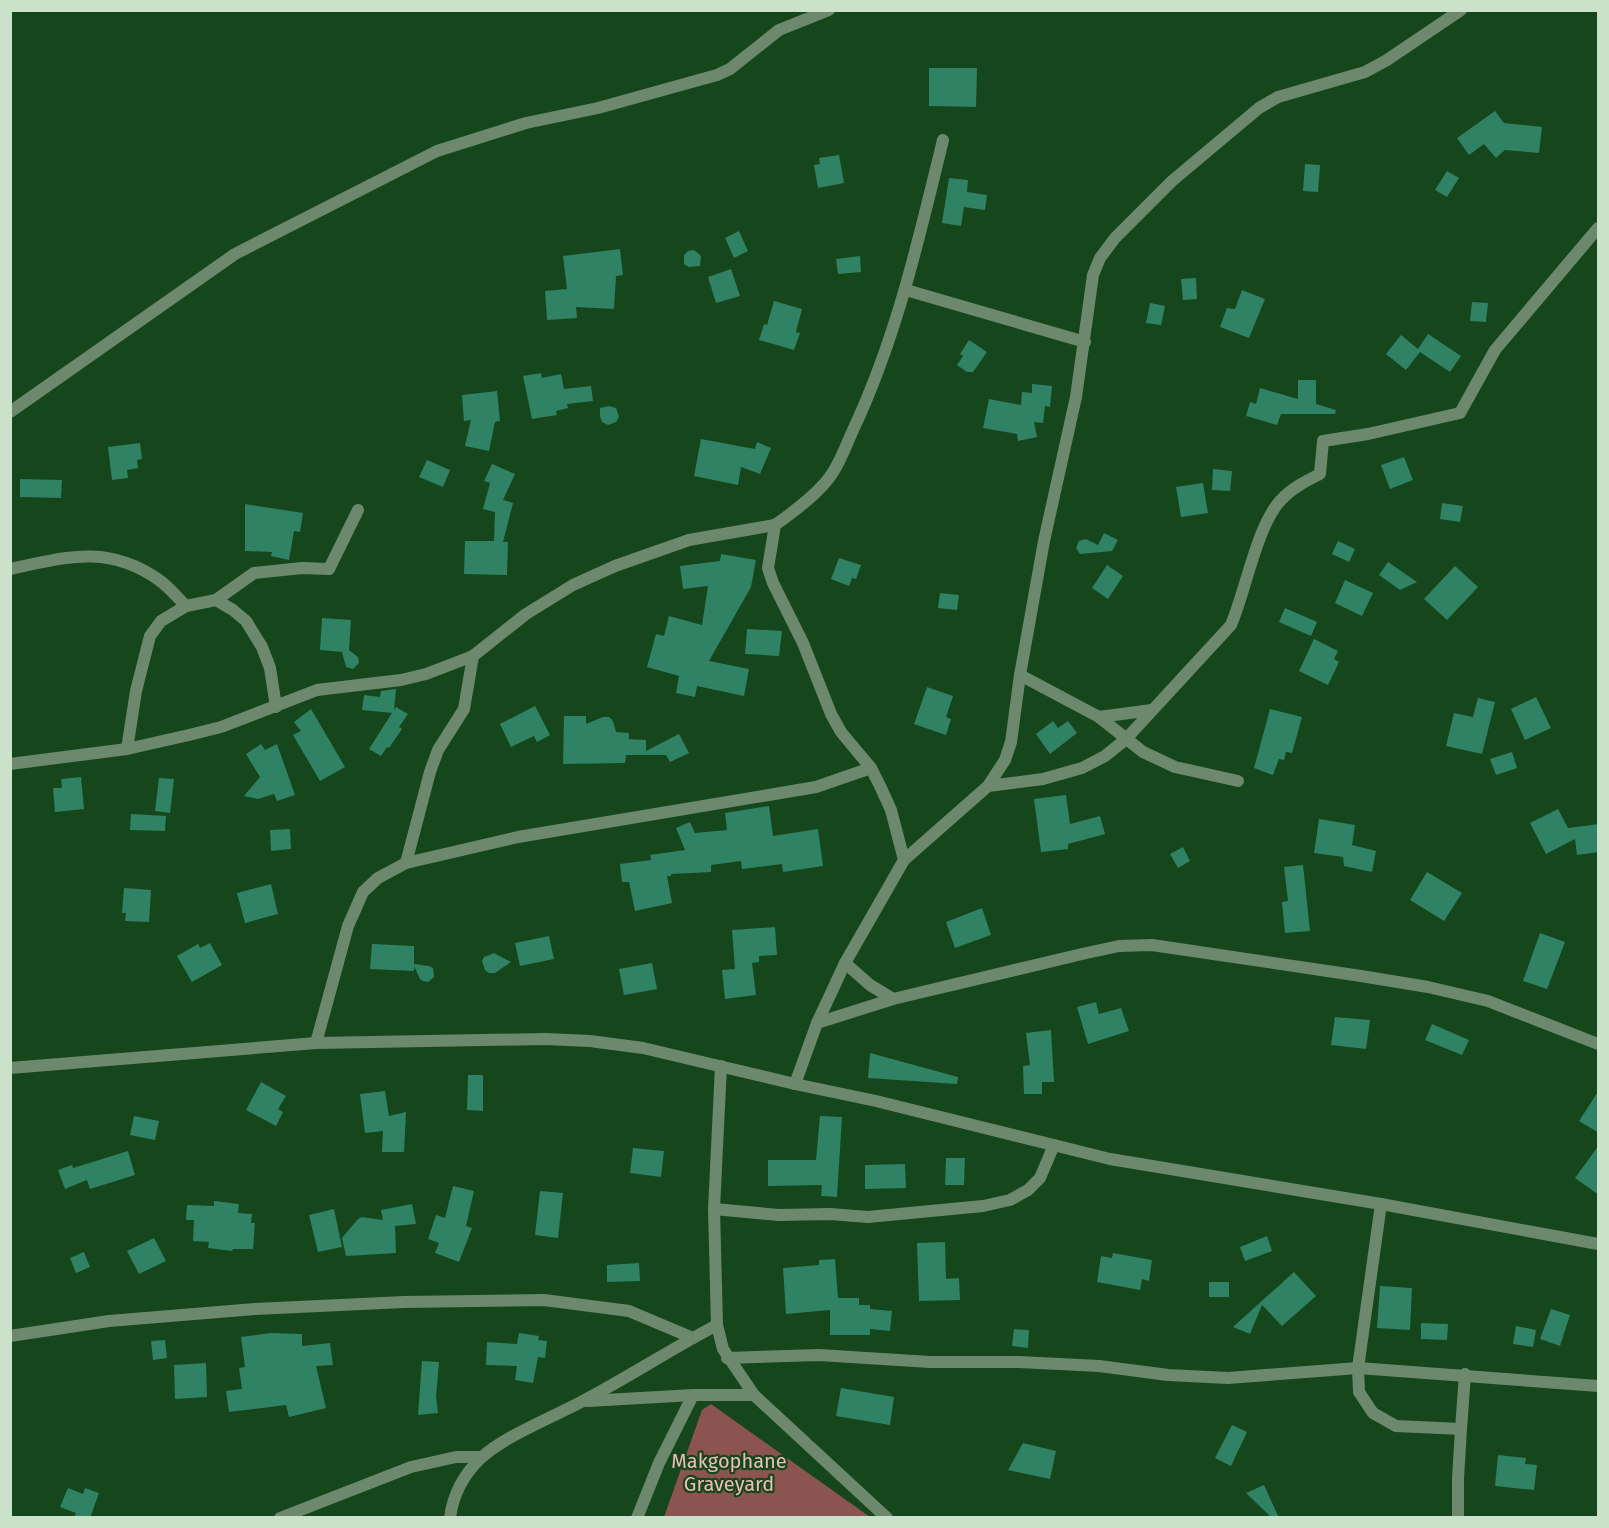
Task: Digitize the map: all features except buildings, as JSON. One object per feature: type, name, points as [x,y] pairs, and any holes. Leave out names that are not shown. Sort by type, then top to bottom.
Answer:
[{"type":"street","points":[[10,412],[235,254],[437,151],[525,123],[598,108],[717,75],[730,69],[779,30],[829,10]]},
{"type":"street","points":[[795,1084],[817,1023],[845,963],[904,860],[988,786],[1005,760],[1011,742],[1020,675],[1044,541],[1076,397],[1093,275],[1100,258],[1115,238],[1172,181],[1241,122],[1269,102],[1278,97],[1365,72],[1461,10]]},
{"type":"street","points":[[10,764],[127,749],[220,727],[317,690],[417,676],[473,656],[526,614],[573,585],[615,566],[689,540],[775,525],[793,513],[834,472],[866,402],[906,290],[943,140]]},
{"type":"street","points":[[988,786],[1043,779],[1082,768],[1105,756],[1125,740],[1231,625],[1267,523],[1280,501],[1298,485],[1320,474],[1323,441],[1368,434],[1460,413],[1495,350],[1599,228]]},
{"type":"street","points":[[906,290],[1085,342]]},
{"type":"street","points":[[127,749],[136,691],[150,636],[161,621],[186,606],[216,600],[254,573],[302,568],[328,569],[358,510]]},
{"type":"street","points":[[775,525],[768,568],[773,583],[803,643],[831,714],[841,732],[871,768],[891,810],[904,860]]},
{"type":"street","points":[[10,569],[74,556],[107,557],[137,566],[161,581],[186,606]]},
{"type":"street","points":[[216,600],[246,621],[262,647],[270,668],[276,707]]},
{"type":"street","points":[[406,863],[438,750],[464,710],[473,656]]},
{"type":"street","points":[[1020,675],[1099,717],[1143,753],[1175,767],[1238,781]]},
{"type":"street","points":[[1099,717],[1152,710]]},
{"type":"street","points":[[316,1043],[348,927],[363,892],[378,878],[406,863],[518,837],[816,787],[871,768]]},
{"type":"street","points":[[817,1023],[893,999],[1119,946],[1152,945],[1372,978],[1478,999],[1599,1044]]},
{"type":"street","points":[[845,963],[870,985],[893,999]]},
{"type":"street","points":[[10,1068],[316,1043],[545,1039],[590,1041],[643,1048],[876,1101],[1110,1159],[1381,1204],[1599,1244]]},
{"type":"street","points":[[721,1066],[714,1209],[719,1339],[727,1358],[754,1395],[887,1518]]},
{"type":"street","points":[[714,1209],[778,1215],[830,1214],[868,1217],[983,1206],[1010,1200],[1029,1190],[1040,1178],[1054,1145]]},
{"type":"street","points":[[1381,1204],[1358,1368],[1359,1392],[1373,1413],[1396,1426],[1461,1429]]},
{"type":"street","points":[[10,1336],[109,1321],[255,1309],[404,1302],[544,1300],[629,1311],[693,1338]]},
{"type":"street","points":[[450,1518],[452,1504],[461,1481],[482,1456],[717,1325]]},
{"type":"street","points":[[727,1358],[819,1355],[930,1362],[1020,1362],[1099,1366],[1168,1375],[1228,1378],[1358,1368],[1466,1374],[1599,1386]]},
{"type":"street","points":[[1458,1518],[1458,1479],[1466,1374]]},
{"type":"street","points":[[584,1401],[693,1395],[754,1395]]},
{"type":"street","points":[[637,1518],[658,1463],[693,1395]]},
{"type":"street","points":[[280,1518],[411,1467],[456,1457],[482,1456]]},
{"type":"green space","name":"Makgophane Graveyard","points":[[711,1404],[870,1517],[664,1517],[702,1410]]}]
